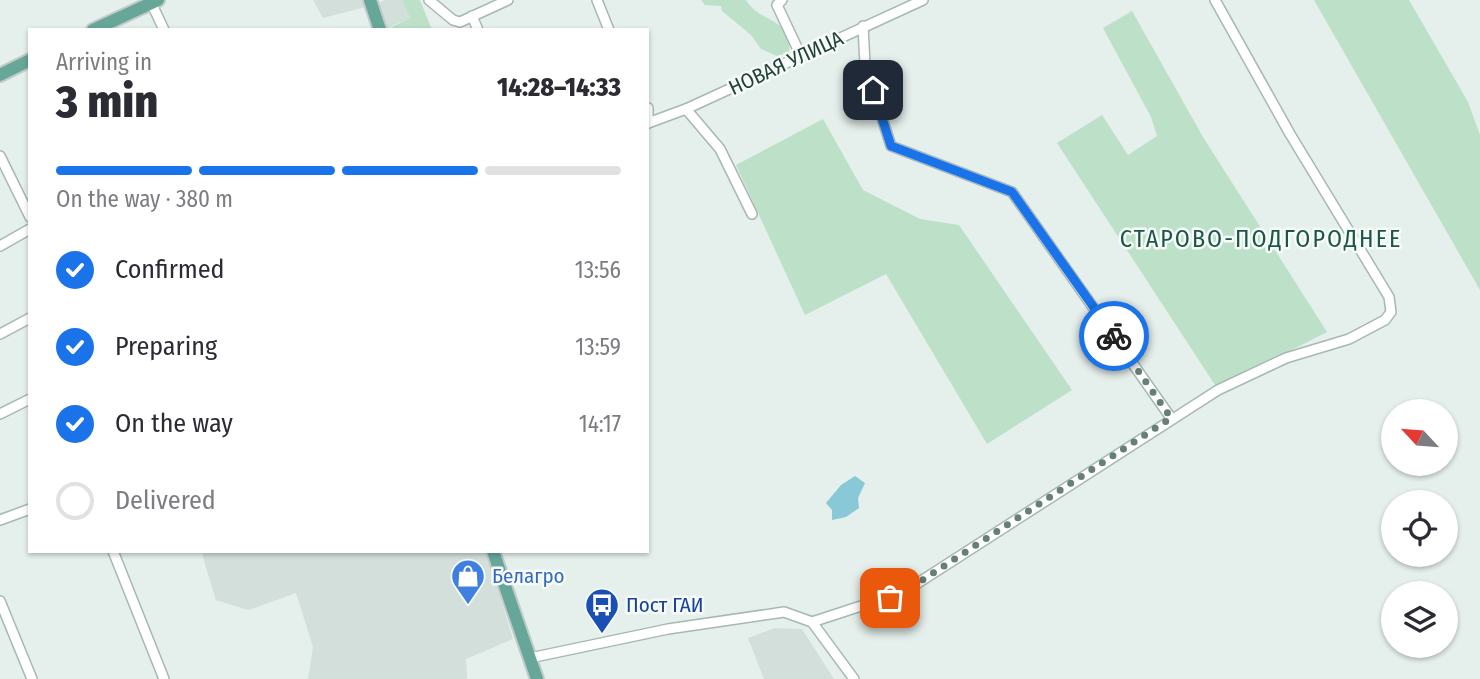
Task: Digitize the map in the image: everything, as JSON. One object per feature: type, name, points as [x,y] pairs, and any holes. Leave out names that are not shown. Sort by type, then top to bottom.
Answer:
[{"type":"main road","points":[[370,0],[379,28]]},
{"type":"main road","points":[[97,28],[153,1]]},
{"type":"main road","points":[[0,75],[28,61]]},
{"type":"main road","points":[[495,553],[537,679]]},
{"type":"street","points":[[429,0],[457,22],[508,0]]},
{"type":"street","points":[[597,0],[608,28]]},
{"type":"street","points":[[782,0],[777,5],[801,55]]},
{"type":"street","name":"НОВАЯ УЛИЦА","points":[[649,123],[687,110],[923,0]]},
{"type":"street","points":[[812,622],[904,592],[1171,418],[1259,369],[1349,339],[1385,320],[1391,312],[1389,297],[1290,134],[1215,0]]},
{"type":"street","points":[[153,1],[163,28]]},
{"type":"street","points":[[472,16],[477,28]]},
{"type":"street","points":[[863,26],[865,64],[891,146],[1012,192],[1171,418]]},
{"type":"street","points":[[687,110],[720,149],[752,214]]},
{"type":"street","points":[[0,156],[28,214]]},
{"type":"street","points":[[0,246],[28,230]]},
{"type":"street","points":[[0,334],[28,319]]},
{"type":"street","points":[[0,414],[28,400]]},
{"type":"street","points":[[0,520],[28,510]]},
{"type":"street","points":[[114,553],[164,679]]},
{"type":"street","points":[[0,601],[32,679]]},
{"type":"street","points":[[530,658],[774,611],[795,614],[812,622],[855,679]]},
{"type":"shaded area","points":[[313,0],[367,0],[369,6],[323,18]]},
{"type":"shaded area","points":[[385,0],[402,0],[410,18],[385,28],[375,4]]},
{"type":"shaded area","points":[[487,553],[513,639],[466,659],[467,679],[308,679],[313,647],[296,593],[248,610],[216,600],[202,554]]},
{"type":"shaded area","points":[[775,628],[802,629],[834,679],[764,679],[748,638]]},
{"type":"green space","points":[[402,0],[420,0],[431,28],[390,28],[410,18]]},
{"type":"green space","points":[[701,0],[746,0],[752,8],[786,32],[789,52],[777,56],[761,49],[751,35],[722,11],[721,6],[705,5]]},
{"type":"green space","points":[[1314,0],[1409,0],[1468,102],[1480,135],[1480,290]]},
{"type":"green space","points":[[1132,11],[1203,137],[1327,332],[1217,388],[1057,143],[1102,115],[1128,155],[1157,136],[1151,117],[1103,28]]},
{"type":"green space","points":[[823,119],[863,190],[920,219],[959,225],[1072,390],[987,444],[886,274],[805,315],[736,165]]},
{"type":"water","points":[[855,476],[865,483],[858,498],[859,508],[846,517],[832,520],[832,510],[826,503],[841,485]]},
{"type":"way so far","points":[[890,598],[904,592],[1171,418],[1114,336]]},
{"type":"place","name":"Белагро","points":[[468,606]]},
{"type":"place","name":"Пост ГАИ","points":[[602,635]]},
{"type":"district","name":"СТАРОВО-ПОДГОРОДНЕЕ","points":[[1261,239]]},
{"type":"route","points":[[873,90],[891,146],[1012,192],[1114,336]]}]
